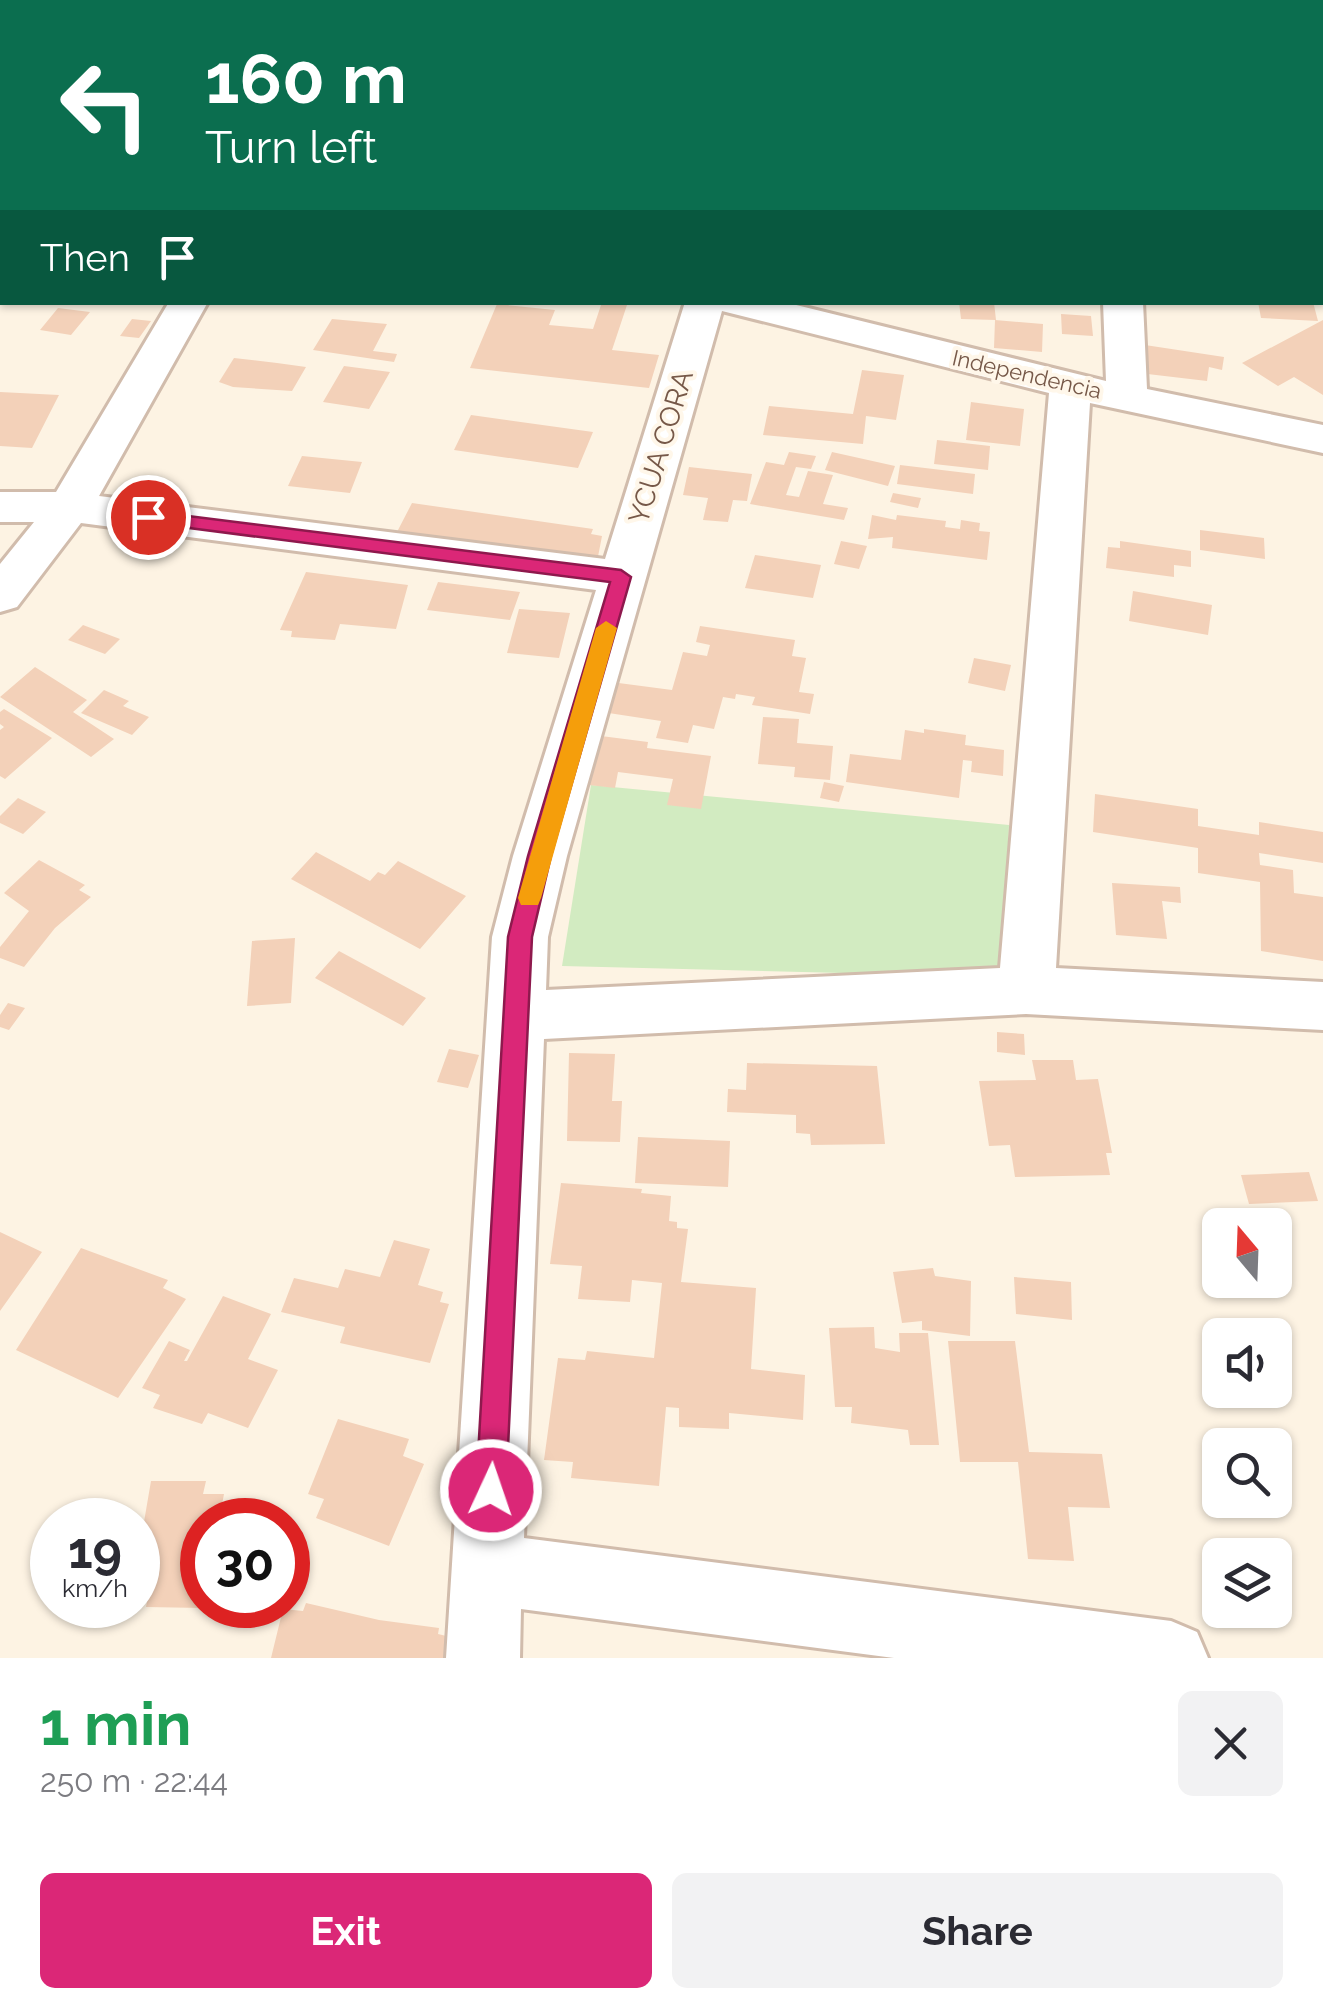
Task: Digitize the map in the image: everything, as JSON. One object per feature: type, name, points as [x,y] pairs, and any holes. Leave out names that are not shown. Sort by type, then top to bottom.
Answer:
[{"type":"street","points":[[0,596],[70,507],[188,305]]},
{"type":"street","name":"YCUA CORA","points":[[483,1658],[520,937],[621,577],[704,305]]},
{"type":"street","name":"Independencia","points":[[746,305],[1070,386],[1323,440]]},
{"type":"street","points":[[1123,305],[1127,398]]},
{"type":"street","points":[[1026,990],[1070,386]]},
{"type":"street","points":[[0,507],[70,507],[621,577]]},
{"type":"street","points":[[516,1016],[1026,990],[1323,1006]]},
{"type":"street","points":[[487,1570],[1172,1658]]},
{"type":"green space","points":[[591,785],[1009,825],[1004,977],[562,966]]},
{"type":"building","points":[[497,305],[555,310],[549,325],[593,329],[601,305],[627,305],[612,350],[659,355],[649,388],[470,368]]},
{"type":"building","points":[[959,305],[994,305],[996,320],[961,319]]},
{"type":"building","points":[[1259,305],[1314,305],[1318,321],[1261,318]]},
{"type":"building","points":[[58,308],[90,312],[71,335],[40,330]]},
{"type":"building","points":[[1061,314],[1091,316],[1093,336],[1062,334]]},
{"type":"building","points":[[132,319],[151,321],[139,338],[120,336]]},
{"type":"building","points":[[332,319],[387,324],[373,351],[397,354],[394,362],[313,350]]},
{"type":"building","points":[[995,320],[1043,324],[1042,352],[994,348]]},
{"type":"building","points":[[1323,320],[1323,395],[1294,377],[1278,386],[1242,363]]},
{"type":"building","points":[[1145,345],[1224,357],[1222,370],[1209,367],[1207,381],[1139,373]]},
{"type":"building","points":[[234,358],[306,367],[292,391],[233,387],[219,382]]},
{"type":"building","points":[[344,366],[390,372],[369,409],[323,402]]},
{"type":"building","points":[[862,370],[904,375],[896,420],[866,416],[863,444],[763,435],[769,406],[853,414]]},
{"type":"building","points":[[0,392],[59,395],[32,448],[0,446]]},
{"type":"building","points":[[971,402],[1024,409],[1020,446],[966,440]]},
{"type":"building","points":[[471,415],[593,432],[578,468],[454,450]]},
{"type":"building","points":[[937,440],[990,446],[988,470],[934,464]]},
{"type":"building","points":[[789,452],[816,456],[811,469],[796,467],[786,495],[799,497],[808,471],[833,475],[823,504],[848,508],[844,520],[750,504],[766,462],[784,465]]},
{"type":"building","points":[[832,452],[895,466],[888,486],[825,470]]},
{"type":"building","points":[[302,456],[362,462],[350,493],[288,486]]},
{"type":"building","points":[[900,465],[975,474],[973,494],[897,484]]},
{"type":"building","points":[[689,467],[752,474],[747,501],[733,500],[728,522],[703,520],[708,498],[683,495]]},
{"type":"building","points":[[893,493],[921,498],[918,508],[890,502]]},
{"type":"building","points":[[412,503],[593,529],[591,534],[602,536],[595,572],[412,538],[414,534],[397,532]]},
{"type":"building","points":[[872,515],[896,520],[897,515],[946,521],[945,527],[960,529],[961,520],[980,523],[979,531],[990,532],[987,560],[892,548],[893,537],[868,539]]},
{"type":"building","points":[[1200,530],[1264,538],[1265,559],[1200,550]]},
{"type":"building","points":[[841,541],[867,546],[859,569],[834,564]]},
{"type":"building","points":[[1120,541],[1191,551],[1191,567],[1174,565],[1174,577],[1106,568],[1108,547],[1120,548]]},
{"type":"building","points":[[755,555],[821,565],[813,598],[745,588]]},
{"type":"building","points":[[306,572],[408,585],[396,629],[340,624],[335,640],[291,637],[292,631],[280,630]]},
{"type":"building","points":[[438,582],[520,592],[510,620],[427,610]]},
{"type":"building","points":[[1133,591],[1212,605],[1208,635],[1129,621]]},
{"type":"building","points":[[519,609],[570,613],[559,658],[507,653]]},
{"type":"building","points":[[83,625],[120,639],[105,654],[68,640]]},
{"type":"building","points":[[700,626],[795,640],[792,656],[806,658],[799,692],[814,694],[810,714],[752,705],[755,697],[723,697],[714,729],[693,725],[688,743],[656,738],[661,721],[602,712],[611,682],[672,690],[683,652],[707,656],[710,645],[696,642]]},
{"type":"building","points":[[974,658],[1011,665],[1005,691],[968,683]]},
{"type":"building","points":[[35,667],[87,700],[73,712],[114,739],[91,757],[0,697]]},
{"type":"building","points":[[104,690],[129,701],[123,706],[149,717],[132,735],[81,713]]},
{"type":"building","points":[[4,709],[52,738],[5,779],[0,776],[0,730],[4,727],[0,724],[0,712]]},
{"type":"building","points":[[763,717],[799,719],[797,743],[833,746],[830,780],[794,777],[795,767],[758,764]]},
{"type":"building","points":[[924,729],[966,735],[965,745],[1004,750],[1003,776],[971,772],[972,761],[963,760],[959,798],[846,782],[850,754],[901,760],[905,730],[924,733]]},
{"type":"building","points":[[601,736],[648,742],[647,748],[711,756],[701,809],[667,805],[673,779],[618,772],[615,788],[589,785]]},
{"type":"building","points":[[824,782],[844,786],[839,802],[820,798]]},
{"type":"building","points":[[1095,794],[1198,809],[1198,826],[1259,835],[1259,822],[1323,832],[1323,863],[1259,853],[1260,865],[1293,870],[1294,893],[1323,897],[1323,961],[1261,951],[1260,882],[1198,873],[1198,848],[1093,832]]},
{"type":"building","points":[[18,798],[46,812],[23,834],[0,823],[0,816]]},
{"type":"building","points":[[316,852],[370,881],[378,872],[385,875],[398,861],[466,896],[420,949],[291,879]]},
{"type":"building","points":[[39,860],[85,885],[79,890],[91,897],[55,928],[24,967],[0,958],[0,947],[29,911],[4,893]]},
{"type":"building","points":[[1112,883],[1180,887],[1181,903],[1162,901],[1167,939],[1116,935]]},
{"type":"building","points":[[295,938],[291,1003],[247,1006],[252,941]]},
{"type":"building","points":[[339,951],[426,998],[403,1026],[315,978]]},
{"type":"building","points":[[8,1003],[25,1008],[9,1030],[0,1027],[0,1015]]},
{"type":"building","points":[[997,1032],[1024,1034],[1025,1055],[997,1052]]},
{"type":"building","points":[[449,1049],[479,1055],[468,1088],[437,1082]]},
{"type":"building","points":[[569,1053],[615,1054],[612,1101],[622,1101],[620,1142],[567,1141]]},
{"type":"building","points":[[1032,1060],[1073,1060],[1076,1080],[1098,1079],[1112,1153],[1106,1153],[1110,1175],[1015,1177],[1010,1145],[989,1146],[979,1081],[1036,1080]]},
{"type":"building","points":[[747,1063],[877,1066],[885,1144],[811,1145],[810,1134],[796,1133],[796,1115],[727,1112],[728,1089],[746,1090]]},
{"type":"building","points":[[638,1137],[730,1141],[728,1187],[635,1183]]},
{"type":"building","points":[[1309,1172],[1318,1201],[1249,1204],[1241,1175]]},
{"type":"building","points":[[561,1183],[642,1189],[641,1193],[671,1196],[669,1221],[677,1222],[677,1228],[688,1229],[681,1282],[756,1288],[751,1369],[805,1375],[803,1420],[729,1413],[729,1429],[679,1427],[679,1408],[666,1407],[659,1486],[571,1478],[573,1462],[544,1460],[558,1358],[585,1360],[587,1351],[654,1358],[662,1283],[632,1280],[630,1302],[578,1299],[582,1266],[550,1264]]},
{"type":"building","points":[[0,1232],[42,1252],[0,1311]]},
{"type":"building","points":[[394,1240],[430,1249],[418,1285],[443,1292],[440,1302],[449,1304],[430,1363],[340,1343],[345,1327],[281,1312],[294,1278],[338,1288],[345,1269],[380,1277]]},
{"type":"building","points":[[81,1248],[168,1280],[163,1288],[186,1299],[118,1398],[16,1350]]},
{"type":"building","points":[[933,1268],[935,1276],[971,1281],[970,1336],[922,1330],[922,1321],[902,1323],[893,1272]]},
{"type":"building","points":[[1014,1277],[1071,1282],[1072,1320],[1016,1314]]},
{"type":"building","points":[[223,1296],[271,1314],[248,1359],[278,1370],[248,1428],[208,1413],[202,1424],[153,1408],[160,1395],[142,1388],[169,1341],[190,1350],[187,1361]]},
{"type":"building","points":[[874,1327],[875,1348],[900,1352],[899,1333],[928,1333],[939,1445],[910,1445],[908,1430],[851,1423],[852,1407],[835,1407],[829,1328]]},
{"type":"building","points":[[948,1341],[1015,1341],[1029,1452],[1102,1454],[1110,1508],[1068,1507],[1074,1561],[1028,1559],[1018,1462],[960,1462]]},
{"type":"building","points":[[338,1419],[409,1439],[403,1456],[424,1464],[389,1546],[316,1518],[324,1499],[308,1494]]},
{"type":"building","points":[[151,1481],[206,1481],[203,1494],[224,1494],[223,1498],[180,1498],[180,1608],[160,1607],[160,1498],[148,1498]]},
{"type":"building","points":[[310,1604],[379,1620],[439,1628],[438,1634],[475,1643],[471,1658],[271,1658],[278,1628],[310,1628]]},
{"type":"slow traffic","points":[[530,898],[606,628]]},
{"type":"route","points":[[148,517],[621,577],[520,937],[491,1490]]}]
